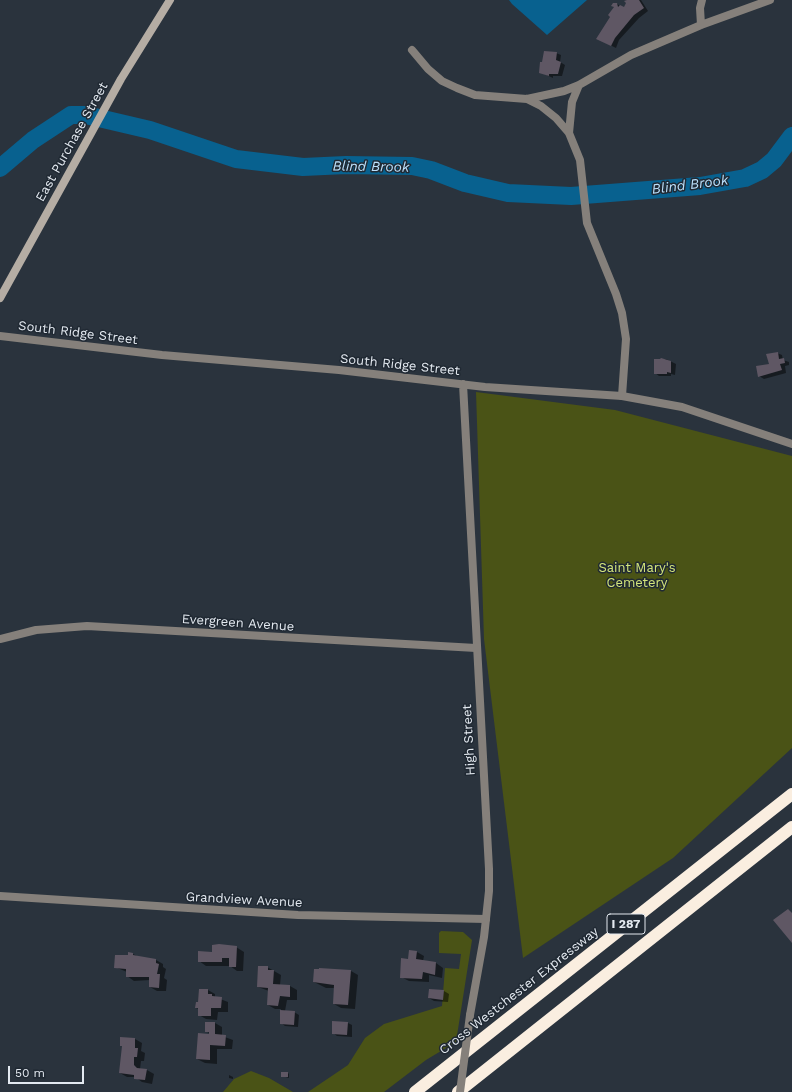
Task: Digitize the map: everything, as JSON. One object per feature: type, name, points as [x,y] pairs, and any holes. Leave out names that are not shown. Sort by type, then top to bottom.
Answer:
[{"type":"highway","name":"Cross Westchester Expressway","points":[[415,1092],[792,794]]},
{"type":"highway","name":"I 287","points":[[459,1092],[792,827]]},
{"type":"main road","name":"East Purchase Street","points":[[0,298],[121,79],[170,0]]},
{"type":"street","points":[[701,25],[700,8],[702,0]]},
{"type":"street","points":[[412,50],[442,81],[457,88],[475,95],[527,99],[564,91],[580,85],[632,55],[701,25],[770,0]]},
{"type":"street","points":[[569,133],[572,102],[580,85]]},
{"type":"street","points":[[527,99],[541,106],[551,114],[569,133],[580,160],[587,223],[616,294],[622,313],[626,339],[622,396]]},
{"type":"street","name":"South Ridge Street","points":[[0,336],[162,355],[339,370],[557,393],[622,396],[682,407],[792,444]]},
{"type":"street","name":"High Street","points":[[459,1092],[486,919],[489,869],[463,384]]},
{"type":"street","name":"Evergreen Avenue","points":[[0,639],[36,630],[87,626],[476,648]]},
{"type":"street","name":"Grandview Avenue","points":[[0,896],[298,915],[486,919]]},
{"type":"green space","name":"Saint Mary's Cemetery","points":[[476,392],[615,410],[792,456],[792,748],[673,858],[523,958],[484,639]]},
{"type":"green space","points":[[441,931],[463,932],[472,940],[456,1042],[426,1060],[384,1092],[308,1092],[348,1065],[365,1038],[384,1024],[442,1006],[445,968],[459,969],[461,954],[439,953],[439,933]]},
{"type":"green space","points":[[251,1071],[269,1078],[293,1092],[223,1092],[234,1079]]},
{"type":"water","points":[[509,0],[587,0],[547,35]]},
{"type":"building","points":[[639,0],[644,8],[634,15],[615,38],[611,46],[596,39],[610,17],[608,15],[614,7],[611,6],[613,3],[617,3],[618,7],[620,5],[624,7],[626,3],[624,1]]},
{"type":"building","points":[[544,51],[557,52],[556,60],[561,62],[558,74],[549,74],[549,76],[539,73],[540,62],[542,62]]},
{"type":"building","points":[[778,352],[779,359],[784,358],[785,363],[780,364],[782,370],[758,377],[756,366],[769,364],[766,354]]},
{"type":"building","points":[[661,358],[671,361],[671,373],[667,372],[667,374],[654,374],[654,359]]},
{"type":"building","points":[[788,909],[792,913],[792,943],[773,920]]},
{"type":"building","points":[[219,944],[237,946],[236,967],[229,967],[229,958],[222,958],[222,962],[198,962],[198,951],[212,952],[212,945]]},
{"type":"building","points":[[409,950],[417,951],[416,959],[436,962],[435,975],[423,972],[422,979],[400,978],[401,958],[408,959]]},
{"type":"building","points":[[128,952],[133,953],[133,955],[156,959],[156,963],[159,964],[157,974],[160,974],[159,988],[149,987],[149,977],[126,977],[126,969],[114,968],[115,955],[128,955]]},
{"type":"building","points":[[258,966],[268,966],[268,970],[274,970],[273,984],[290,985],[290,997],[280,996],[278,1006],[267,1005],[268,988],[257,987]]},
{"type":"building","points":[[314,969],[351,970],[348,1005],[333,1004],[334,985],[313,982]]},
{"type":"building","points":[[199,989],[208,989],[208,994],[222,997],[221,1008],[211,1008],[211,1016],[198,1016],[198,1008],[195,1008],[196,1002],[198,1002]]},
{"type":"building","points":[[429,989],[444,990],[443,1000],[428,998]]},
{"type":"building","points":[[280,1010],[295,1011],[294,1025],[280,1024]]},
{"type":"building","points":[[332,1021],[348,1022],[347,1035],[332,1034]]},
{"type":"building","points":[[205,1022],[215,1022],[215,1034],[226,1035],[225,1046],[210,1045],[210,1060],[196,1059],[198,1033],[209,1034],[209,1032],[205,1032]]},
{"type":"building","points":[[120,1037],[135,1038],[135,1048],[138,1048],[137,1057],[134,1057],[134,1065],[137,1068],[147,1069],[145,1080],[134,1079],[134,1075],[119,1073],[122,1046],[120,1046]]},
{"type":"building","points":[[281,1072],[288,1072],[288,1077],[281,1077]]},
{"type":"waterway","name":"Blind Brook","points":[[0,168],[33,140],[71,115],[86,115],[150,130],[236,159],[303,167],[346,165],[412,166],[431,170],[465,183],[508,193],[571,196],[700,186],[745,178],[762,170],[774,160],[792,136]]}]
